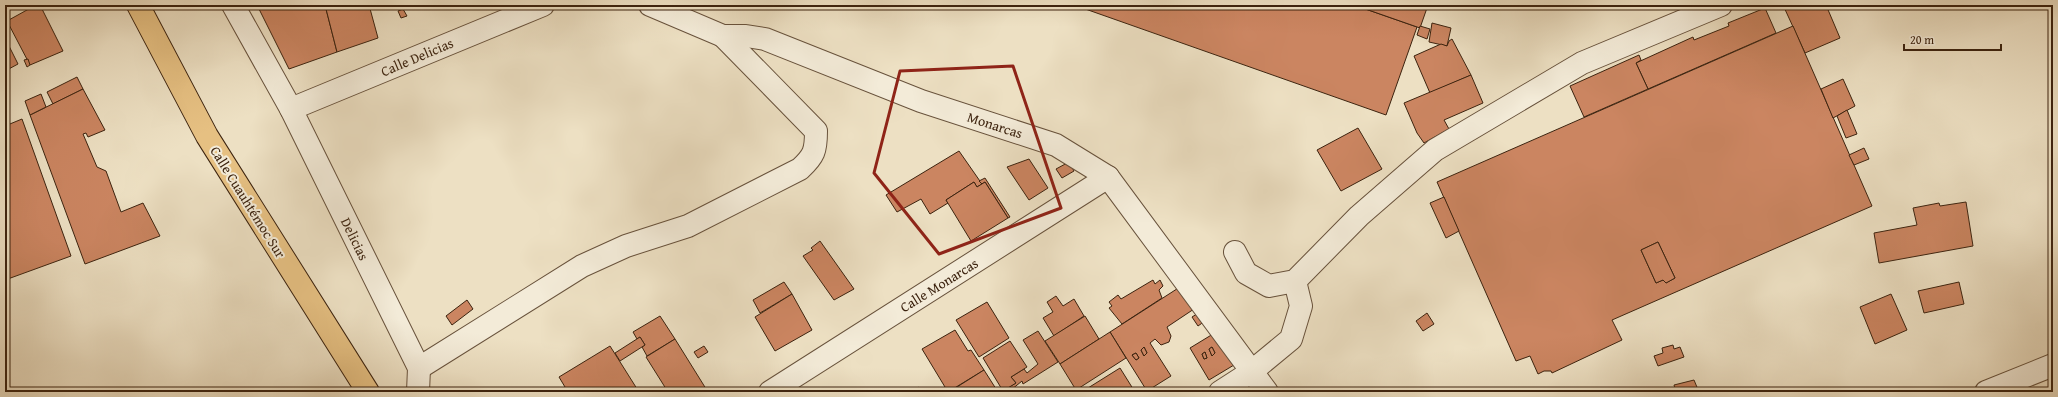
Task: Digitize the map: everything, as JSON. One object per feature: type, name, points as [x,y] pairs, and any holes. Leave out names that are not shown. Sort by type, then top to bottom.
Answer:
[{"type":"main road","name":"Calle Cuauhtémoc Sur","points":[[138,5],[207,136],[368,392]]},
{"type":"street","name":"Delicias","points":[[233,5],[291,109],[419,368]]},
{"type":"street","name":"Calle Delicias","points":[[291,109],[543,5]]},
{"type":"street","name":"Monarcas","points":[[650,5],[723,36],[746,36],[765,39],[921,101],[1056,146],[1108,177],[1267,392]]},
{"type":"street","points":[[1235,252],[1246,273],[1269,286],[1295,281],[1358,216],[1435,150],[1582,63],[1721,5]]},
{"type":"street","points":[[418,392],[419,368],[582,266],[626,246],[688,226],[800,169],[812,158],[816,146],[816,131],[723,36]]},
{"type":"street","name":"Calle Monarcas","points":[[770,392],[1108,177]]},
{"type":"street","points":[[1220,392],[1251,372],[1291,339],[1301,306],[1295,281]]},
{"type":"street","points":[[1986,392],[2053,365]]},
{"type":"highlighted area","points":[[1013,66],[1061,208],[939,254],[874,173],[900,71]]},
{"type":"building","points":[[36,5],[40,5],[63,51],[30,65],[7,21]]},
{"type":"building","points":[[257,5],[325,5],[337,52],[289,69]]},
{"type":"building","points":[[325,5],[369,5],[378,38],[337,52]]},
{"type":"building","points":[[1074,5],[1354,5],[1417,27],[1386,115]]},
{"type":"building","points":[[1354,5],[1428,5],[1420,28]]},
{"type":"building","points":[[1783,5],[1826,5],[1840,38],[1805,53]]},
{"type":"building","points":[[1765,8],[1776,33],[1648,89],[1636,63],[1693,37],[1694,40],[1729,26],[1728,23]]},
{"type":"building","points":[[403,9],[407,16],[401,18],[398,11]]},
{"type":"building","points":[[1432,23],[1451,28],[1447,46],[1429,42]]},
{"type":"building","points":[[1420,26],[1430,29],[1427,39],[1417,35]]},
{"type":"building","points":[[1793,26],[1872,206],[1612,320],[1622,340],[1552,373],[1551,371],[1544,371],[1538,374],[1530,356],[1516,361],[1437,182]],"holes":[[[1658,242],[1675,278],[1666,283],[1663,280],[1656,283],[1641,250]]]},
{"type":"building","points":[[1452,39],[1471,75],[1430,93],[1414,56],[1441,44],[1447,46],[1449,41]]},
{"type":"building","points":[[8,44],[18,64],[5,71],[5,46]]},
{"type":"building","points":[[1639,55],[1641,60],[1636,63],[1648,89],[1584,117],[1570,86]]},
{"type":"building","points":[[28,59],[30,65],[27,67],[24,60]]},
{"type":"building","points":[[1471,75],[1483,103],[1444,120],[1449,129],[1424,143],[1417,133],[1404,103]]},
{"type":"building","points":[[77,77],[83,89],[53,104],[47,92]]},
{"type":"building","points":[[1843,79],[1855,106],[1833,118],[1821,89]]},
{"type":"building","points":[[83,89],[105,130],[88,137],[86,133],[83,134],[97,167],[106,171],[121,212],[143,203],[160,236],[85,264],[30,115]]},
{"type":"building","points":[[41,94],[46,107],[30,115],[25,101]]},
{"type":"building","points":[[1847,110],[1857,134],[1846,138],[1837,116]]},
{"type":"building","points":[[22,119],[71,256],[5,280],[5,126]]},
{"type":"building","points":[[1358,128],[1382,169],[1341,191],[1317,150]]},
{"type":"building","points":[[1864,148],[1869,159],[1854,165],[1849,155]]},
{"type":"building","points":[[959,151],[982,184],[977,187],[974,182],[946,200],[948,203],[930,214],[921,199],[897,212],[886,195]]},
{"type":"building","points":[[1029,159],[1048,188],[1029,200],[1007,167]]},
{"type":"building","points":[[1069,162],[1074,171],[1062,178],[1056,169]]},
{"type":"building","points":[[985,178],[1010,217],[1008,218],[985,182],[982,184],[979,181]]},
{"type":"building","points":[[974,182],[977,187],[985,182],[1008,218],[971,241],[946,200]]},
{"type":"building","points":[[1444,197],[1459,231],[1446,238],[1430,203]]},
{"type":"building","points":[[1966,202],[1973,246],[1879,263],[1874,233],[1917,225],[1913,208],[1939,203],[1940,206]]},
{"type":"building","points":[[820,241],[854,289],[834,300],[803,256],[813,250],[811,248]]},
{"type":"building","points":[[1658,242],[1675,278],[1666,283],[1663,280],[1656,283],[1641,250]]},
{"type":"building","points":[[1153,280],[1155,284],[1160,280],[1163,286],[1159,290],[1162,298],[1122,324],[1109,308],[1112,306],[1109,302],[1118,295],[1121,299]]},
{"type":"building","points":[[784,282],[792,294],[760,313],[753,300]]},
{"type":"building","points":[[1959,282],[1964,304],[1924,313],[1918,291]]},
{"type":"building","points":[[1183,285],[1197,307],[1167,327],[1171,336],[1169,342],[1161,345],[1155,339],[1150,343],[1171,376],[1147,391],[1110,332]],"holes":[[[1144,347],[1147,353],[1144,356],[1141,350]],[[1136,353],[1139,358],[1136,360],[1132,355]]]},
{"type":"building","points":[[792,294],[812,330],[775,351],[755,317]]},
{"type":"building","points":[[1891,294],[1907,330],[1875,344],[1860,307]]},
{"type":"building","points":[[1056,296],[1063,306],[1074,299],[1084,316],[1054,336],[1043,318],[1053,312],[1047,302]]},
{"type":"building","points":[[467,300],[473,309],[452,325],[446,316]]},
{"type":"building","points":[[987,302],[1009,338],[979,357],[956,320]]},
{"type":"building","points":[[1200,312],[1205,321],[1198,326],[1192,317]]},
{"type":"building","points":[[1427,313],[1434,324],[1423,331],[1416,321]]},
{"type":"building","points":[[660,316],[675,339],[647,356],[642,347],[645,345],[640,337],[637,339],[633,332]]},
{"type":"building","points":[[1085,316],[1099,339],[1060,364],[1045,341]]},
{"type":"building","points":[[955,330],[968,351],[971,350],[984,370],[948,392],[922,349]]},
{"type":"building","points":[[1038,331],[1058,362],[1023,384],[1022,381],[1011,390],[1009,387],[1016,383],[1011,377],[1024,369],[1027,373],[1038,364],[1023,340]]},
{"type":"building","points":[[1110,332],[1126,358],[1076,390],[1060,364]]},
{"type":"building","points":[[1213,334],[1234,365],[1209,380],[1190,348]],"holes":[[[1212,347],[1215,353],[1212,356],[1209,349]],[[1205,352],[1207,358],[1204,359],[1202,354]]]},
{"type":"building","points":[[640,337],[645,345],[620,361],[615,353]]},
{"type":"building","points":[[675,339],[708,392],[668,392],[646,357]]},
{"type":"building","points":[[1010,341],[1027,367],[1011,377],[1016,383],[1003,391],[983,358]]},
{"type":"building","points":[[1673,345],[1674,349],[1680,347],[1684,357],[1658,366],[1654,356],[1663,353],[1662,348]]},
{"type":"building","points":[[610,346],[639,392],[568,392],[559,377]]},
{"type":"building","points":[[704,346],[708,352],[698,358],[694,352]]},
{"type":"building","points":[[1144,347],[1147,353],[1144,356],[1141,350]]},
{"type":"building","points":[[1212,347],[1215,353],[1212,356],[1209,349]]},
{"type":"building","points":[[1205,352],[1207,358],[1204,359],[1202,354]]},
{"type":"building","points":[[1136,353],[1139,358],[1136,360],[1132,355]]},
{"type":"building","points":[[1120,368],[1135,392],[1091,392],[1088,388]]},
{"type":"building","points":[[984,370],[998,392],[949,392]]},
{"type":"building","points":[[1694,380],[1699,392],[1667,392],[1675,389],[1674,385]]},
{"type":"building","points":[[919,387],[923,392],[913,392]]}]
